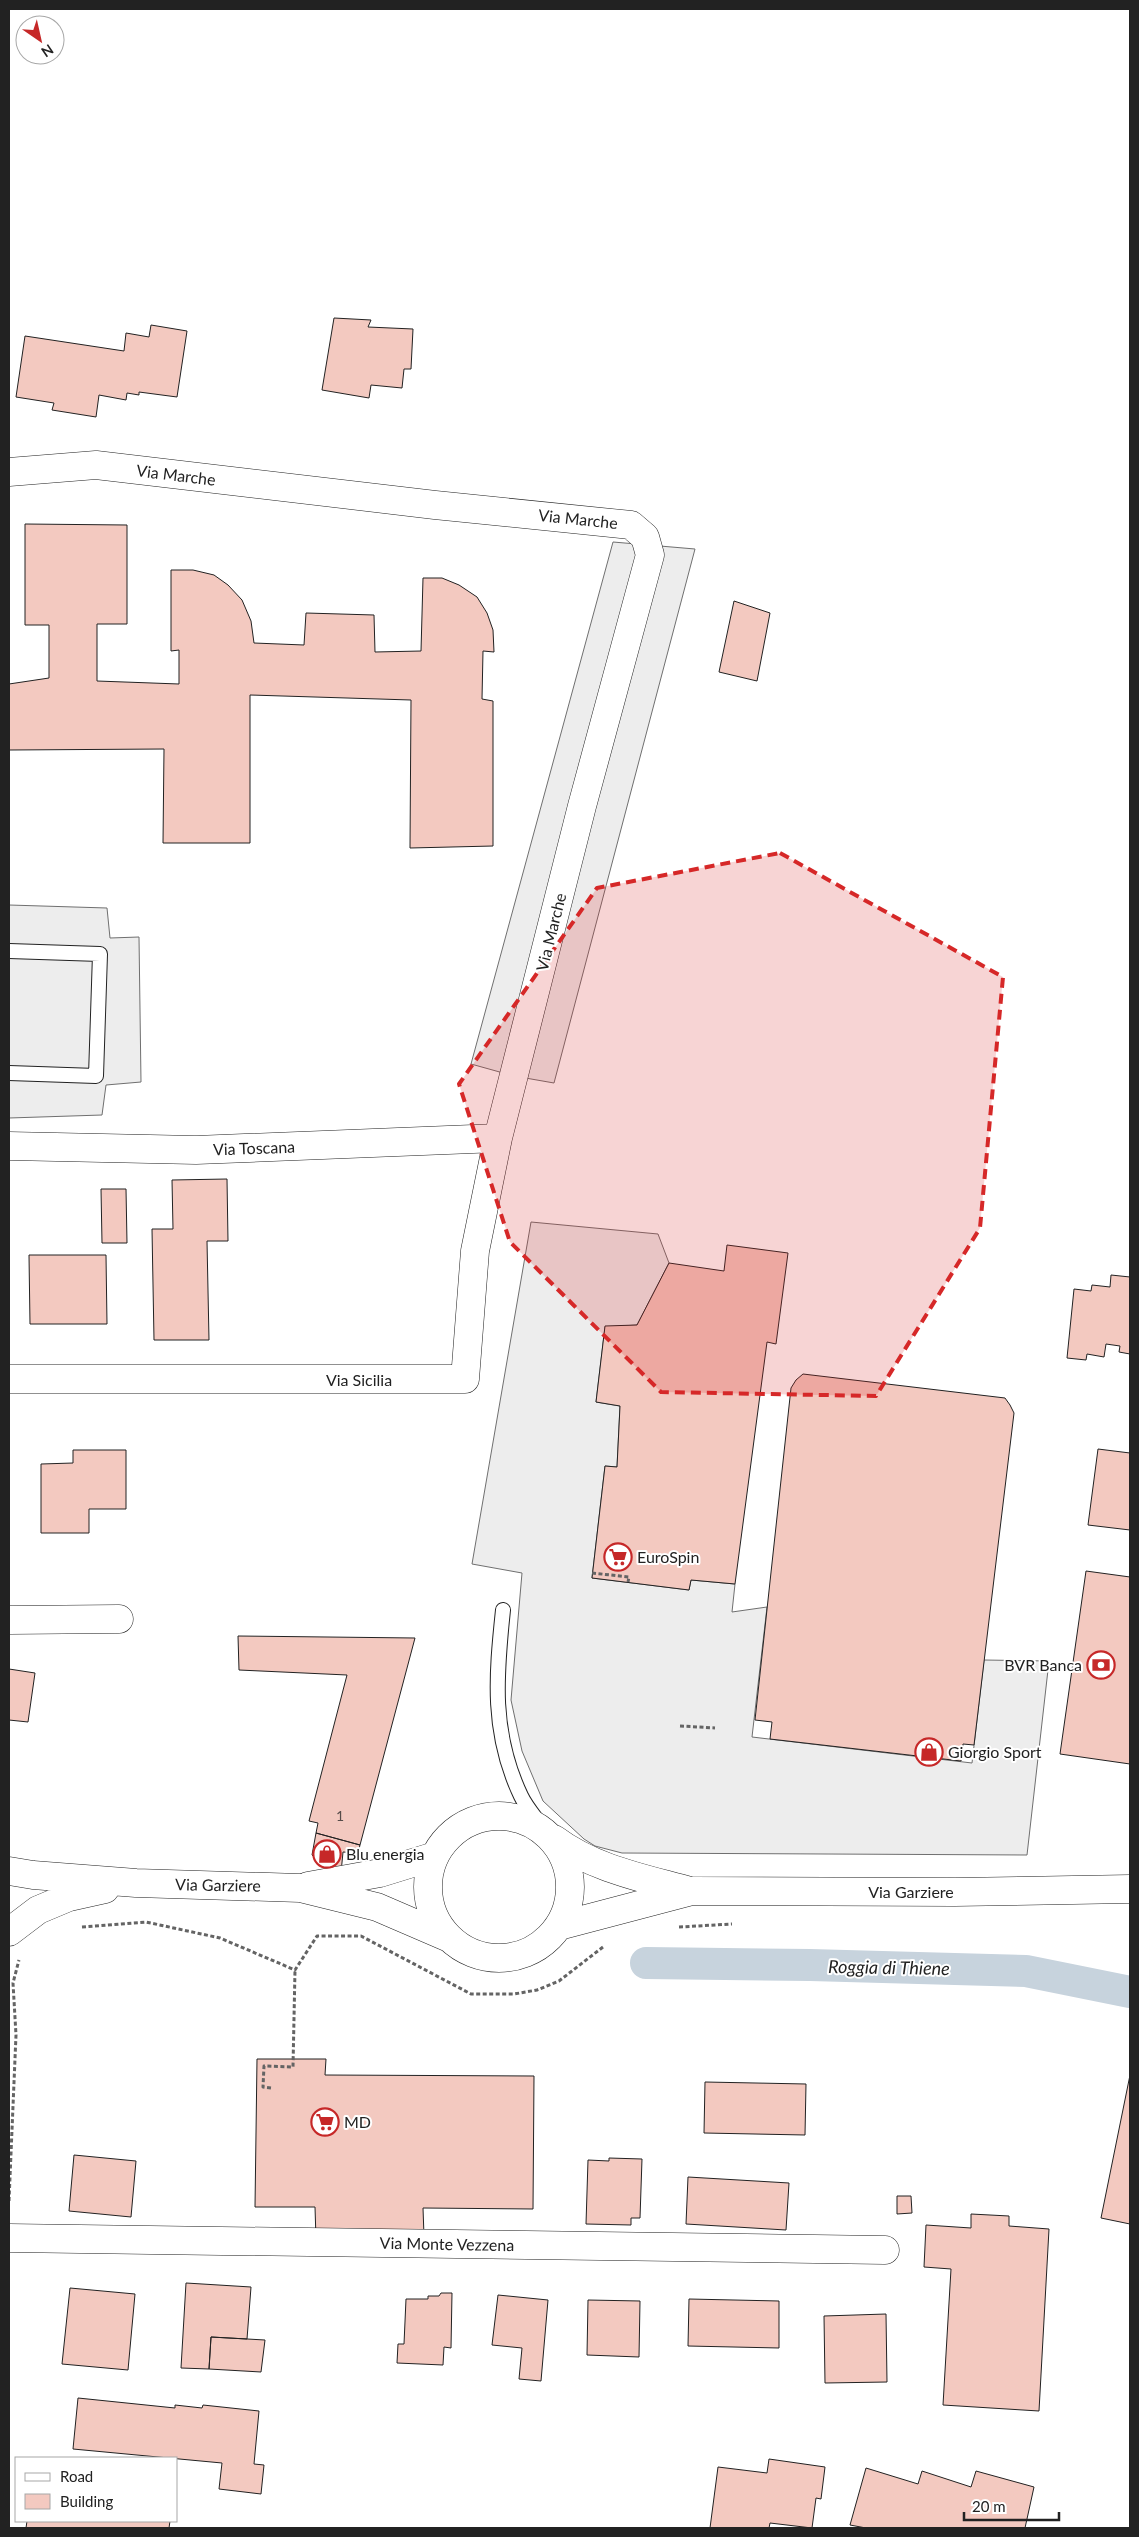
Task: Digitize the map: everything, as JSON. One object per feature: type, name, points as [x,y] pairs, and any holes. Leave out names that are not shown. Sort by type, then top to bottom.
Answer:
[{"type":"street","name":"Via Marche","points":[[9,472],[96,465],[435,505],[632,525],[645,537],[650,556],[582,806],[498,1138]]},
{"type":"street","name":"Via Toscana","points":[[9,1146],[196,1150],[498,1138]]},
{"type":"street","name":"Via Sicilia","points":[[9,1379],[465,1379],[475,1251],[498,1138]]},
{"type":"street","points":[[9,1620],[119,1619]]},
{"type":"street","name":"Via Garziere","points":[[449,1938],[439,1926],[428,1899],[429,1870],[435,1856],[450,1834],[473,1820],[499,1815],[525,1820],[574,1854],[611,1869],[692,1891]]},
{"type":"street","name":"Via Garziere","points":[[9,1871],[34,1875],[136,1883],[300,1888],[377,1907],[449,1938],[466,1950],[485,1957],[506,1958],[527,1953],[544,1941],[559,1926],[568,1908],[569,1874],[560,1849],[547,1834]]},
{"type":"street","name":"Via Garziere","points":[[300,1888],[380,1873],[435,1856]]},
{"type":"street","name":"Via Garziere","points":[[9,1932],[38,1910],[69,1897],[136,1883]]},
{"type":"street","name":"Via Garziere","points":[[559,1926],[692,1891],[955,1892],[1130,1888]]},
{"type":"street","name":"Via Monte Vezzena","points":[[9,2238],[885,2250]]},
{"type":"lane","points":[[9,951],[100,954],[96,1076],[9,1073]]},
{"type":"lane","points":[[503,1610],[497,1667],[501,1743],[521,1797],[547,1834]]},
{"type":"path","points":[[592,1573],[629,1577],[628,1582]]},
{"type":"path","points":[[680,1726],[714,1728]]},
{"type":"path","points":[[75,1928],[146,1922],[220,1938],[295,1970]]},
{"type":"path","points":[[271,2088],[263,2087],[264,2066],[293,2067],[295,1970],[318,1936],[361,1936],[471,1994],[514,1994],[537,1990],[559,1981],[607,1944]]},
{"type":"path","points":[[9,2201],[16,2036],[14,1983],[16,1968],[24,1955]]},
{"type":"path","points":[[9,2009],[14,2010]]},
{"type":"highlighted area","points":[[780,853],[1003,977],[980,1228],[876,1396],[661,1392],[510,1242],[459,1084],[597,888]]},
{"type":"shaded area","points":[[613,542],[695,549],[554,1083],[514,1076],[471,1064]]},
{"type":"shaded area","points":[[9,905],[107,908],[110,938],[139,937],[141,1082],[106,1085],[102,1115],[9,1118]]},
{"type":"shaded area","points":[[531,1222],[658,1234],[669,1263],[637,1325],[605,1327],[596,1402],[620,1406],[617,1467],[605,1466],[592,1578],[689,1590],[691,1580],[735,1584],[732,1612],[767,1607],[752,1737],[972,1763],[984,1660],[1049,1661],[1027,1855],[622,1853],[595,1846],[584,1839],[543,1801],[522,1751],[511,1700],[522,1573],[472,1564]]},
{"type":"building","points":[[334,318],[371,320],[368,327],[413,329],[411,369],[404,369],[402,388],[371,385],[369,398],[322,390]]},
{"type":"building","points":[[151,325],[187,331],[177,397],[139,392],[139,395],[127,393],[126,400],[99,395],[96,417],[52,410],[54,403],[16,397],[25,336],[124,351],[126,333],[149,337]]},
{"type":"building","points":[[25,524],[127,525],[127,624],[97,624],[97,681],[179,684],[179,650],[171,651],[171,570],[193,570],[214,575],[228,585],[242,600],[251,621],[254,643],[304,645],[306,613],[374,615],[375,652],[421,651],[423,578],[442,578],[459,585],[477,597],[487,613],[493,630],[494,652],[483,651],[482,699],[493,701],[493,846],[410,848],[411,700],[250,695],[250,843],[163,843],[164,749],[9,750],[9,684],[49,678],[49,625],[25,625]]},
{"type":"building","points":[[734,601],[770,613],[757,681],[719,672]]},
{"type":"building","points":[[227,1179],[228,1241],[207,1241],[209,1340],[154,1340],[152,1229],[173,1229],[172,1180]]},
{"type":"building","points":[[101,1189],[126,1189],[127,1243],[102,1243]]},
{"type":"building","points":[[727,1245],[788,1253],[776,1344],[767,1342],[735,1584],[691,1580],[689,1590],[592,1578],[605,1466],[617,1467],[620,1406],[596,1402],[605,1326],[637,1325],[669,1263],[724,1271]]},
{"type":"building","points":[[29,1255],[106,1255],[107,1324],[30,1324]]},
{"type":"building","points":[[1111,1275],[1130,1277],[1130,1354],[1119,1352],[1120,1346],[1106,1344],[1104,1357],[1087,1354],[1086,1360],[1067,1358],[1074,1289],[1091,1291],[1092,1285],[1110,1287]]},
{"type":"building","points":[[803,1374],[1005,1398],[1014,1413],[974,1745],[963,1744],[961,1761],[770,1739],[772,1722],[755,1720],[791,1388]]},
{"type":"building","points":[[1098,1449],[1130,1453],[1130,1530],[1088,1525]]},
{"type":"building","points":[[73,1450],[126,1450],[126,1509],[89,1509],[89,1533],[41,1533],[41,1464],[73,1463]]},
{"type":"building","name":"BVR Banca","points":[[1086,1571],[1130,1577],[1130,1764],[1060,1754]]},
{"type":"building","points":[[238,1636],[415,1638],[360,1845],[316,1833],[318,1823],[309,1821],[347,1675],[239,1670]]},
{"type":"building","points":[[9,1669],[35,1673],[28,1722],[9,1720]]},
{"type":"building","name":"Blu energia","points":[[316,1833],[360,1845],[358,1853],[343,1852],[341,1873],[321,1864],[312,1855]]},
{"type":"building","points":[[257,2059],[326,2059],[325,2075],[534,2076],[533,2209],[423,2208],[424,2236],[316,2239],[315,2207],[255,2207]]},
{"type":"building","points":[[1130,2075],[1130,2224],[1101,2218]]},
{"type":"building","points":[[705,2082],[806,2084],[805,2135],[704,2133]]},
{"type":"building","points":[[74,2155],[136,2161],[131,2217],[69,2211]]},
{"type":"building","points":[[609,2158],[642,2159],[640,2218],[631,2218],[631,2225],[586,2224],[588,2160],[609,2161]]},
{"type":"building","points":[[688,2177],[789,2183],[786,2230],[686,2224]]},
{"type":"building","points":[[897,2196],[911,2196],[912,2213],[897,2214]]},
{"type":"building","points":[[971,2214],[1009,2216],[1009,2226],[1049,2229],[1039,2411],[943,2405],[951,2269],[924,2267],[926,2225],[971,2228]]},
{"type":"building","points":[[186,2283],[251,2287],[247,2339],[211,2337],[209,2369],[181,2368]]},
{"type":"building","points":[[70,2288],[135,2294],[128,2370],[62,2364]]},
{"type":"building","points":[[441,2293],[452,2293],[451,2348],[444,2347],[443,2365],[397,2363],[398,2344],[404,2344],[406,2299],[428,2299],[428,2296],[439,2296]]},
{"type":"building","points":[[498,2295],[548,2300],[541,2381],[519,2379],[522,2348],[492,2345]]},
{"type":"building","points":[[689,2299],[779,2301],[779,2348],[688,2346]]},
{"type":"building","points":[[588,2300],[640,2301],[639,2357],[587,2355]]},
{"type":"building","points":[[886,2314],[887,2382],[825,2383],[824,2316]]},
{"type":"building","points":[[211,2337],[265,2340],[261,2372],[209,2369]]},
{"type":"building","points":[[78,2398],[175,2408],[175,2405],[202,2408],[203,2405],[259,2411],[254,2464],[264,2465],[261,2494],[219,2489],[222,2463],[178,2459],[178,2457],[158,2457],[73,2449]]},
{"type":"building","points":[[769,2459],[825,2467],[821,2499],[816,2498],[812,2528],[770,2523],[769,2528],[710,2528],[718,2467],[767,2473]]},
{"type":"building","points":[[866,2468],[918,2484],[922,2471],[971,2487],[976,2471],[1034,2487],[1025,2528],[866,2528],[850,2525]]},
{"type":"building","points":[[27,2522],[170,2522],[169,2528],[26,2528]]},
{"type":"waterway","name":"Roggia di Thiene","points":[[646,1963],[1026,1971],[1130,1992]]},
{"type":"place","name":"EuroSpin","points":[[618,1557]]},
{"type":"place","name":"BVR Banca","points":[[1101,1665]]},
{"type":"place","name":"Giorgio Sport","points":[[929,1752]]},
{"type":"place","name":"Blu energia","points":[[327,1854]]},
{"type":"place","name":"MD","points":[[325,2122]]}]
